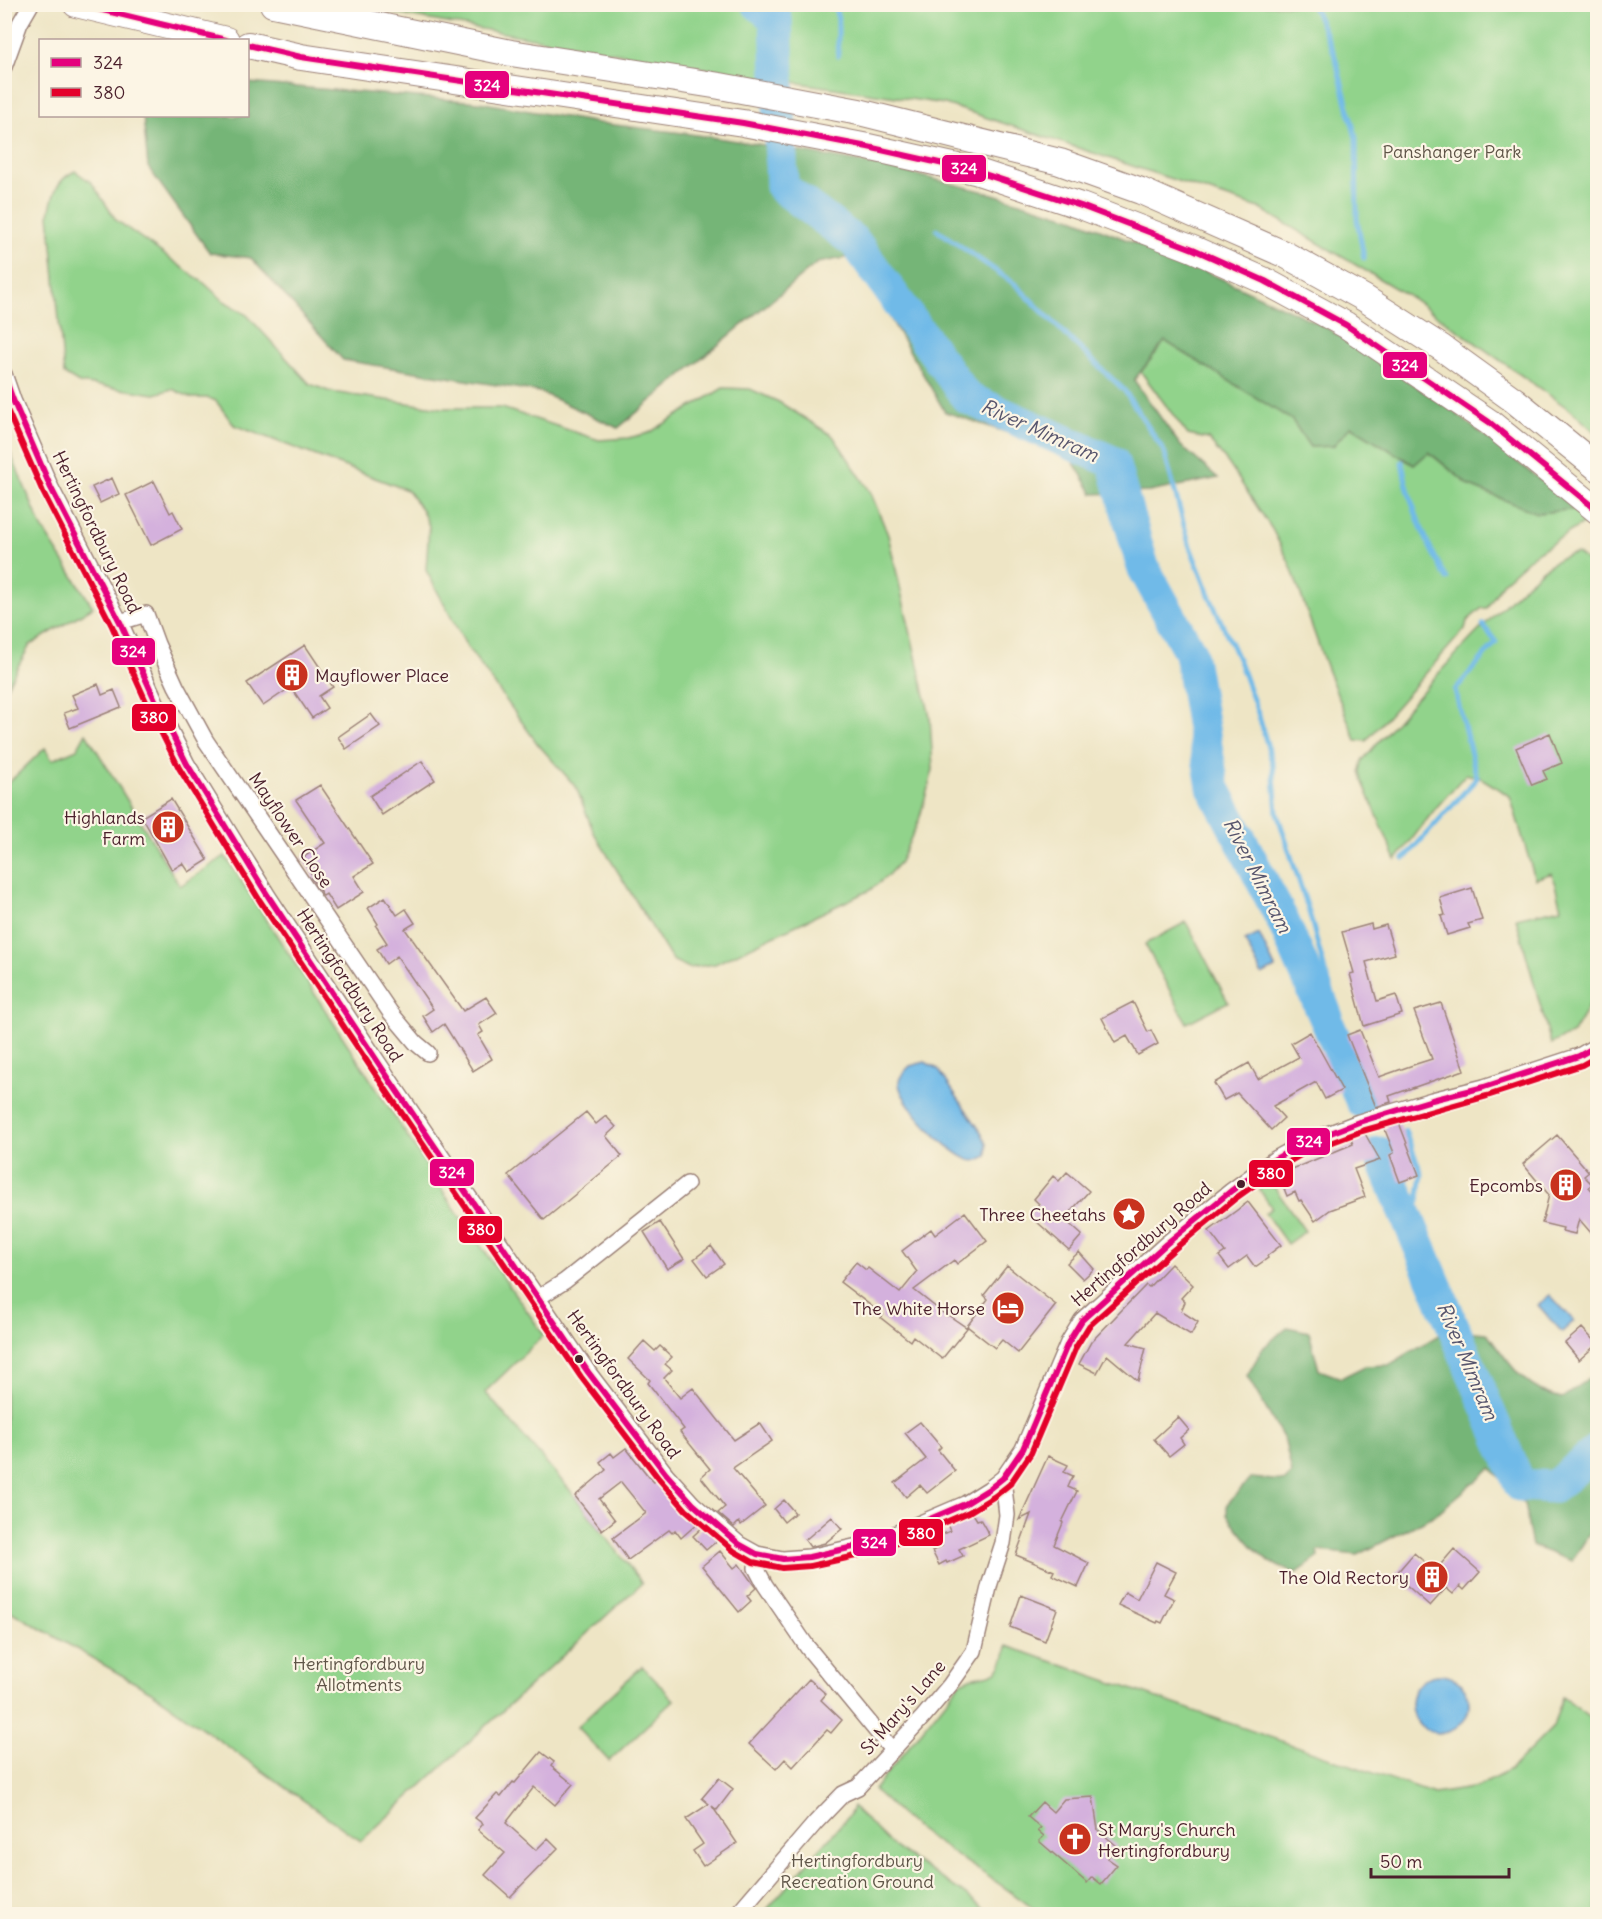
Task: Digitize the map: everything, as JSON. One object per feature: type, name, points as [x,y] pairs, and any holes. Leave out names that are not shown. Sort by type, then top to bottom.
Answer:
[{"type":"highway","points":[[75,4],[222,39]]},
{"type":"highway","points":[[273,4],[511,53],[720,86],[859,112],[1060,162],[1141,191],[1286,255],[1364,298],[1442,348],[1514,400],[1598,468]]},
{"type":"highway","points":[[249,45],[301,57],[743,123],[868,147],[975,171],[1081,206],[1193,249],[1265,281],[1346,326],[1489,422],[1591,506]]},
{"type":"street","points":[[4,67],[20,23],[31,4]]},
{"type":"street","name":"Hertingfordbury Road","points":[[4,374],[51,488],[120,622],[187,764],[228,832],[331,992],[588,1372],[666,1473],[693,1504],[739,1544],[757,1554],[783,1559],[809,1557],[876,1542],[965,1504],[989,1490],[1003,1478],[1030,1436],[1068,1343],[1082,1320],[1158,1250],[1260,1170],[1302,1144],[1359,1122],[1484,1087],[1579,1056],[1598,1045]]},
{"type":"street","name":"Mayflower Close","points":[[120,622],[146,614],[176,686],[206,741],[390,1012],[416,1043],[428,1053]]},
{"type":"street","points":[[538,1298],[565,1281],[687,1184]]},
{"type":"street","name":"St Mary's Lane","points":[[737,1914],[816,1822],[843,1794],[858,1787],[892,1750],[950,1685],[974,1651],[990,1583],[1003,1543],[1007,1515],[1003,1478]]},
{"type":"street","points":[[757,1554],[756,1568],[808,1648],[892,1750]]},
{"type":"green space","name":"Panshanger Park","points":[[352,5],[1597,5],[1597,434],[1573,412],[1412,298],[1259,208],[945,104],[737,74]]},
{"type":"green space","points":[[249,83],[478,102],[598,123],[764,145],[881,166],[993,194],[1075,219],[1200,269],[1324,326],[1449,408],[1577,509],[1537,513],[1470,486],[1429,452],[1414,465],[1351,426],[1333,446],[1310,447],[1292,420],[1165,341],[1134,380],[1180,445],[1218,478],[1149,492],[1093,494],[1068,453],[945,412],[854,256],[817,263],[618,428],[540,392],[343,360],[251,258],[210,253],[148,167],[143,117],[249,117]]},
{"type":"green space","points":[[75,171],[92,183],[116,220],[204,283],[224,301],[247,315],[310,384],[331,392],[442,408],[502,408],[599,440],[628,438],[649,433],[723,388],[750,389],[779,402],[833,436],[870,491],[888,535],[930,717],[933,770],[919,820],[900,862],[870,890],[715,964],[689,968],[672,960],[594,833],[576,787],[537,743],[466,645],[426,570],[429,526],[422,510],[407,490],[234,425],[216,401],[208,398],[192,398],[172,389],[155,394],[79,383],[64,374],[49,214],[59,184]]},
{"type":"green space","points":[[1165,341],[1292,420],[1310,447],[1333,446],[1351,426],[1414,465],[1428,452],[1470,486],[1537,513],[1577,509],[1584,523],[1533,555],[1503,582],[1487,608],[1482,608],[1467,621],[1465,629],[1366,741],[1356,740],[1327,669],[1290,564],[1272,529],[1228,463],[1208,439],[1188,435],[1141,372]]},
{"type":"green space","points":[[4,438],[42,528],[93,607],[30,645],[5,690]]},
{"type":"green space","points":[[1577,553],[1597,570],[1597,992],[1573,1033],[1551,1044],[1516,918],[1561,908],[1552,873],[1535,879],[1510,796],[1481,778],[1466,774],[1435,809],[1396,860],[1360,771],[1362,761],[1434,678],[1491,618],[1550,564]]},
{"type":"green space","name":"Hertingfordbury Allotments","points":[[86,733],[180,886],[225,856],[456,1211],[544,1335],[485,1392],[569,1489],[642,1583],[361,1841],[151,1692],[5,1608],[5,786],[45,748],[52,760],[77,749]]},
{"type":"green space","points":[[1186,922],[1228,1002],[1187,1023],[1145,944]]},
{"type":"green space","points":[[1270,1181],[1305,1231],[1287,1244],[1265,1213],[1272,1208],[1259,1189]]},
{"type":"green space","points":[[1287,1327],[1309,1332],[1319,1370],[1341,1378],[1365,1366],[1389,1365],[1447,1330],[1487,1333],[1518,1374],[1527,1382],[1537,1389],[1562,1398],[1597,1373],[1597,1522],[1572,1561],[1532,1546],[1524,1504],[1491,1468],[1435,1515],[1358,1555],[1318,1551],[1319,1557],[1297,1573],[1265,1558],[1249,1543],[1227,1515],[1227,1504],[1251,1478],[1285,1481],[1292,1474],[1285,1441],[1247,1376],[1263,1348]]},
{"type":"green space","points":[[1007,1646],[1434,1794],[1478,1787],[1510,1770],[1553,1727],[1562,1697],[1597,1723],[1597,1914],[1040,1914],[919,1830],[874,1790],[960,1683],[995,1672],[1004,1659]]},
{"type":"green space","points":[[642,1666],[674,1700],[609,1761],[577,1727]]},
{"type":"green space","name":"Hertingfordbury Recreation Ground","points":[[853,1807],[894,1847],[991,1914],[763,1914],[850,1814]]},
{"type":"water","points":[[1259,934],[1275,968],[1262,975],[1245,941]]},
{"type":"water","points":[[925,1062],[938,1069],[981,1132],[987,1144],[987,1156],[975,1161],[951,1149],[906,1101],[900,1090],[899,1081],[910,1066]]},
{"type":"water","points":[[1550,1295],[1574,1321],[1562,1332],[1538,1305]]},
{"type":"water","points":[[1440,1675],[1451,1677],[1464,1688],[1469,1704],[1467,1715],[1456,1728],[1440,1733],[1429,1731],[1416,1720],[1411,1704],[1413,1693],[1424,1680]]},
{"type":"building","points":[[112,478],[119,494],[100,503],[92,487]]},
{"type":"building","points":[[154,481],[170,513],[173,511],[182,529],[151,545],[126,495]]},
{"type":"building","name":"Mayflower Place","points":[[305,645],[333,687],[319,696],[327,708],[312,718],[291,687],[263,706],[247,683]]},
{"type":"building","points":[[98,684],[102,695],[114,690],[121,707],[70,728],[64,713],[78,708],[72,695]]},
{"type":"building","points":[[371,714],[380,726],[346,749],[338,737]]},
{"type":"building","points":[[1550,733],[1562,763],[1543,771],[1547,779],[1532,785],[1516,748]]},
{"type":"building","points":[[422,761],[435,780],[382,815],[370,796]]},
{"type":"building","points":[[320,785],[373,864],[354,876],[364,892],[336,910],[326,894],[323,896],[311,878],[313,876],[302,858],[325,843],[296,800]]},
{"type":"building","name":"Highlands Farm","points":[[171,799],[208,860],[189,872],[183,863],[172,870],[142,817]]},
{"type":"building","points":[[1472,888],[1482,920],[1468,924],[1470,928],[1447,935],[1441,916],[1445,915],[1440,898]]},
{"type":"building","points":[[385,897],[397,915],[406,909],[415,923],[405,929],[463,1011],[486,997],[497,1013],[479,1025],[483,1032],[478,1035],[492,1059],[473,1071],[444,1024],[433,1032],[423,1016],[433,1009],[397,956],[386,964],[377,949],[387,943],[368,908]]},
{"type":"building","points":[[1371,924],[1372,929],[1386,925],[1395,954],[1366,962],[1377,1001],[1396,995],[1402,1014],[1364,1026],[1350,974],[1354,973],[1342,932]]},
{"type":"building","points":[[1133,1002],[1148,1032],[1151,1030],[1158,1044],[1138,1055],[1127,1036],[1115,1043],[1102,1018]]},
{"type":"building","points":[[1441,1003],[1464,1070],[1389,1096],[1391,1102],[1376,1107],[1347,1035],[1360,1030],[1379,1077],[1432,1059],[1414,1011]]},
{"type":"building","points":[[1310,1032],[1342,1090],[1325,1099],[1316,1082],[1273,1106],[1284,1118],[1271,1130],[1237,1093],[1224,1100],[1214,1083],[1249,1063],[1258,1079],[1299,1057],[1291,1043]]},
{"type":"building","points":[[586,1112],[596,1124],[606,1116],[616,1127],[606,1136],[622,1156],[544,1220],[508,1175]]},
{"type":"building","points":[[1398,1120],[1419,1175],[1400,1182],[1390,1155],[1394,1153],[1383,1125]]},
{"type":"building","points":[[1364,1132],[1380,1160],[1354,1169],[1365,1197],[1330,1210],[1315,1221],[1301,1200],[1299,1201],[1295,1192],[1287,1196],[1281,1181],[1288,1179],[1285,1172],[1353,1144],[1350,1137]]},
{"type":"building","name":"Epcombs","points":[[1557,1135],[1589,1172],[1584,1176],[1592,1184],[1589,1187],[1598,1197],[1598,1241],[1579,1219],[1575,1234],[1562,1231],[1563,1228],[1542,1223],[1549,1195],[1523,1164]]},
{"type":"building","points":[[1067,1172],[1089,1191],[1064,1219],[1082,1235],[1069,1250],[1029,1215],[1039,1204],[1034,1199],[1053,1176],[1059,1181]]},
{"type":"building","points":[[1248,1202],[1281,1245],[1255,1267],[1247,1256],[1229,1269],[1219,1256],[1225,1252],[1209,1231]]},
{"type":"building","points":[[965,1212],[987,1241],[957,1264],[954,1260],[914,1290],[947,1316],[967,1328],[942,1359],[913,1336],[910,1341],[881,1318],[883,1315],[840,1282],[856,1262],[866,1270],[868,1268],[900,1293],[917,1272],[902,1251],[931,1229],[935,1235]]},
{"type":"building","points":[[660,1222],[684,1259],[667,1269],[644,1232]]},
{"type":"building","points":[[711,1246],[724,1264],[707,1276],[694,1259]]},
{"type":"building","points":[[1079,1252],[1094,1269],[1083,1279],[1067,1263]]},
{"type":"building","points":[[1171,1264],[1193,1285],[1181,1298],[1185,1302],[1181,1311],[1198,1322],[1191,1335],[1155,1313],[1128,1343],[1146,1348],[1138,1381],[1107,1355],[1097,1373],[1079,1364],[1091,1342],[1146,1285],[1149,1287]]},
{"type":"building","points":[[1007,1266],[1056,1305],[1018,1353],[1002,1340],[995,1348],[967,1326],[988,1299],[984,1295]]},
{"type":"building","points":[[1582,1328],[1597,1344],[1579,1360],[1565,1343]]},
{"type":"building","points":[[644,1341],[655,1351],[660,1346],[672,1357],[665,1364],[672,1370],[664,1378],[680,1398],[693,1388],[734,1440],[760,1423],[772,1441],[733,1468],[765,1506],[741,1525],[739,1522],[734,1527],[718,1513],[725,1507],[701,1477],[710,1469],[680,1432],[684,1429],[648,1383],[650,1380],[628,1359]]},
{"type":"building","points":[[1178,1417],[1189,1430],[1180,1438],[1184,1444],[1169,1456],[1154,1439]]},
{"type":"building","points":[[920,1422],[941,1447],[938,1450],[955,1471],[927,1493],[920,1485],[906,1497],[895,1483],[926,1459],[905,1433]]},
{"type":"building","points":[[626,1448],[649,1477],[654,1482],[657,1480],[672,1498],[699,1522],[681,1538],[675,1530],[672,1533],[669,1530],[628,1560],[613,1538],[646,1513],[621,1482],[599,1499],[615,1520],[602,1530],[575,1496],[606,1470],[600,1462],[611,1453],[614,1457]]},
{"type":"building","points":[[1048,1456],[1068,1465],[1064,1472],[1073,1476],[1068,1487],[1077,1491],[1054,1545],[1089,1563],[1078,1587],[1052,1575],[1054,1571],[1016,1555],[1031,1514],[1019,1520]]},
{"type":"building","points":[[784,1500],[795,1513],[784,1522],[774,1509]]},
{"type":"building","points":[[972,1512],[977,1520],[980,1519],[989,1535],[959,1549],[963,1556],[939,1565],[932,1551],[942,1546],[937,1537],[950,1531],[947,1524]]},
{"type":"building","points":[[832,1517],[842,1529],[825,1543],[810,1547],[805,1540]]},
{"type":"building","points":[[704,1526],[719,1539],[706,1550],[693,1536]]},
{"type":"building","name":"The Old Rectory","points":[[1454,1549],[1480,1572],[1464,1590],[1460,1586],[1453,1594],[1446,1588],[1430,1606],[1395,1575],[1414,1553],[1435,1571]]},
{"type":"building","points":[[720,1551],[734,1568],[739,1564],[756,1588],[747,1596],[751,1601],[739,1612],[702,1566]]},
{"type":"building","points":[[1156,1562],[1176,1572],[1164,1594],[1174,1599],[1162,1623],[1158,1621],[1157,1623],[1118,1605],[1125,1592],[1137,1599]]},
{"type":"building","points":[[1021,1595],[1057,1609],[1045,1641],[1010,1627]]},
{"type":"building","points":[[809,1679],[826,1694],[821,1700],[842,1720],[831,1733],[827,1730],[793,1767],[785,1759],[776,1769],[749,1744]]},
{"type":"building","points":[[541,1752],[554,1762],[551,1766],[573,1784],[555,1805],[534,1787],[506,1823],[536,1850],[548,1838],[558,1848],[510,1897],[485,1875],[505,1853],[478,1830],[483,1824],[475,1818],[497,1794],[501,1797],[513,1782],[515,1783]]},
{"type":"building","points":[[719,1778],[733,1789],[717,1810],[712,1806],[737,1843],[703,1866],[693,1851],[703,1844],[686,1819],[709,1804],[702,1798]]},
{"type":"building","name":"St Mary's Church Hertingfordbury","points":[[1093,1797],[1098,1830],[1117,1846],[1107,1858],[1117,1865],[1101,1884],[1092,1877],[1087,1883],[1039,1841],[1044,1836],[1038,1831],[1041,1828],[1028,1817],[1042,1802],[1053,1812],[1064,1799]]},
{"type":"waterway","name":"River Mimram","points":[[758,4],[776,19],[782,187],[855,242],[967,398],[1113,462],[1143,567],[1190,652],[1213,787],[1283,921],[1362,1102]]},
{"type":"waterway","points":[[834,4],[838,19],[838,56]]},
{"type":"waterway","points":[[1312,4],[1334,53],[1356,138],[1357,219],[1364,258]]},
{"type":"waterway","points":[[937,230],[1015,284],[1124,390],[1164,451],[1189,544],[1239,661],[1258,713],[1273,765],[1277,813],[1309,912],[1326,975],[1341,1015]]},
{"type":"waterway","points":[[1402,462],[1419,523],[1447,579]]},
{"type":"waterway","points":[[1404,859],[1477,778],[1455,690],[1496,642],[1483,625]]},
{"type":"waterway","points":[[1405,1131],[1422,1175],[1413,1232]]},
{"type":"waterway","name":"River Mimram","points":[[1380,1153],[1520,1485],[1554,1487],[1598,1450]]},
{"type":"transit line","name":"324","points":[[78,4],[222,39]]},
{"type":"transit line","name":"324","points":[[249,45],[301,57],[743,123],[868,147],[975,171],[1081,206],[1193,249],[1265,281],[1346,325],[1489,422],[1598,511]]},
{"type":"transit line","name":"324","points":[[4,375],[51,488],[120,622],[187,764],[268,896],[588,1372],[666,1474],[693,1504],[739,1544],[757,1554],[783,1559],[809,1557],[876,1542],[965,1504],[989,1489],[1003,1478],[1023,1449],[1068,1343],[1082,1320],[1166,1244],[1231,1191],[1275,1159],[1302,1144],[1359,1122],[1484,1087],[1579,1056],[1598,1045]]},
{"type":"transit line","name":"380","points":[[4,403],[43,492],[112,626],[179,768],[260,901],[581,1377],[659,1479],[686,1510],[734,1551],[753,1562],[782,1568],[810,1566],[879,1551],[969,1512],[995,1496],[1010,1484],[1031,1453],[1076,1347],[1089,1326],[1172,1251],[1236,1198],[1280,1167],[1306,1152],[1362,1131],[1487,1096],[1582,1065],[1598,1056]]},
{"type":"place","name":"Mayflower Place","points":[[292,675]]},
{"type":"place","name":"Highlands Farm","points":[[168,827]]},
{"type":"place","name":"Epcombs","points":[[1566,1185]]},
{"type":"place","name":"Three Cheetahs","points":[[1129,1214]]},
{"type":"place","name":"The White Horse","points":[[1008,1308]]},
{"type":"place","name":"The Old Rectory","points":[[1432,1577]]},
{"type":"place","name":"St Mary's Church Hertingfordbury","points":[[1075,1839]]}]
